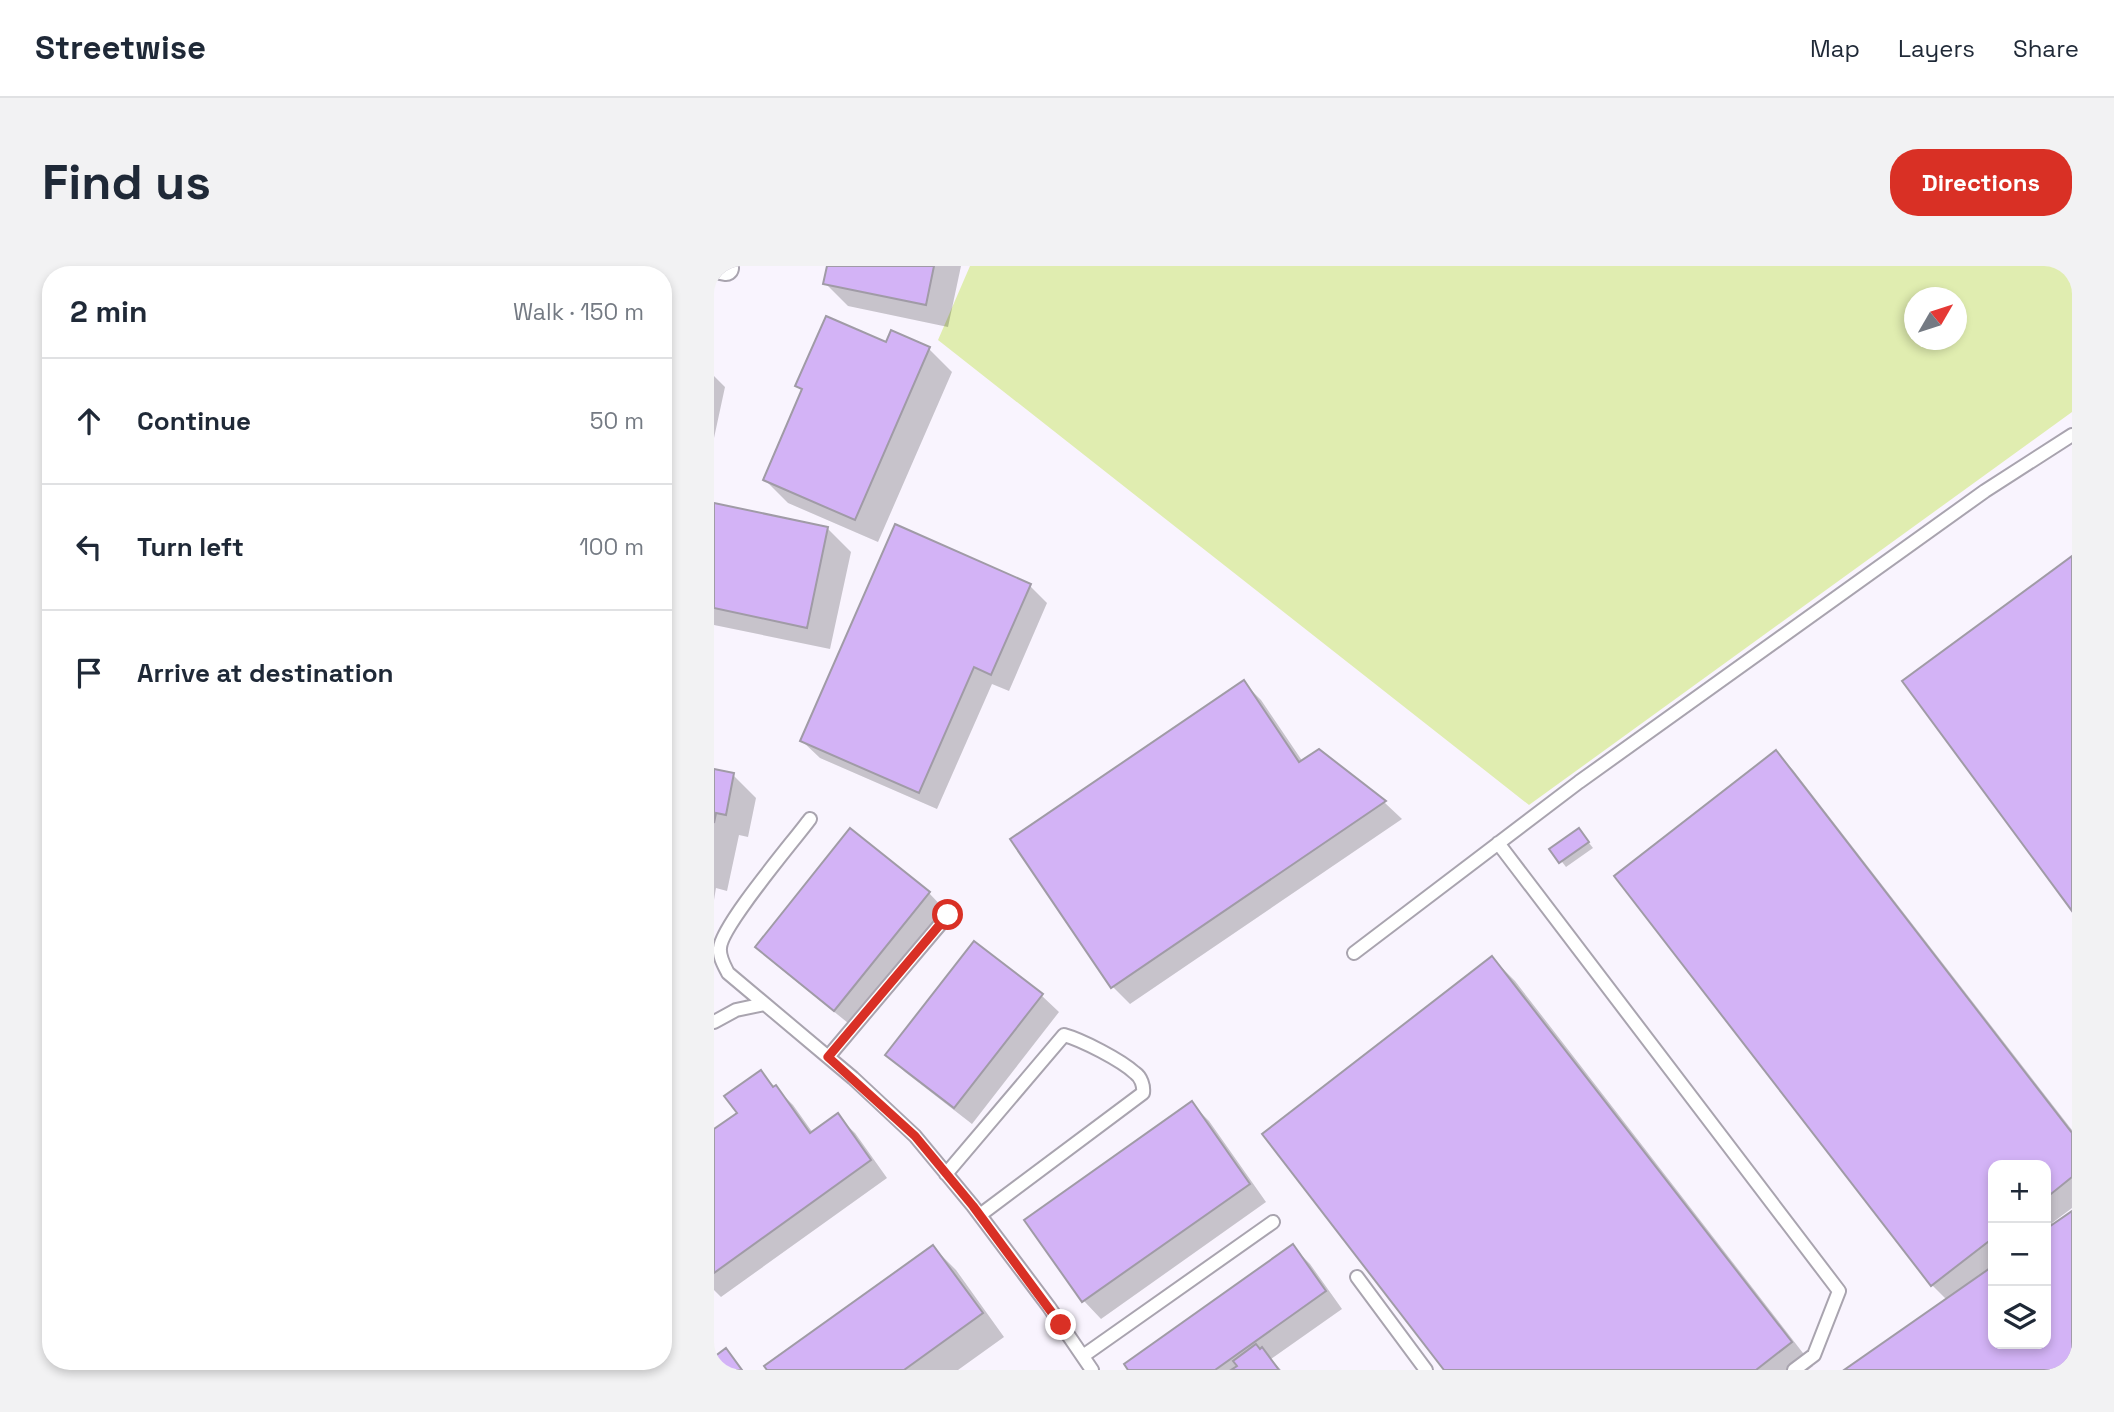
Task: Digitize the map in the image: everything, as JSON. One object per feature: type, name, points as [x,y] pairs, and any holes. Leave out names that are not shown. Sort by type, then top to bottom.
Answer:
[{"type":"lane","points":[[1353,953],[1578,782],[1985,491],[2072,435]]},
{"type":"lane","points":[[810,819],[729,925],[720,946],[721,960],[728,973],[828,1057],[915,1136],[980,1215],[1092,1370]]},
{"type":"lane","points":[[1498,843],[1839,1291],[1814,1354],[1794,1370]]},
{"type":"lane","points":[[828,1057],[948,915]]},
{"type":"lane","points":[[714,1022],[736,1010],[764,1004]]},
{"type":"lane","points":[[946,1174],[1064,1035],[1078,1039],[1138,1074],[1144,1086],[1143,1093],[980,1215]]},
{"type":"lane","points":[[1083,1356],[1273,1222]]},
{"type":"lane","points":[[1357,1278],[1426,1370]]},
{"type":"green space","points":[[970,266],[2072,266],[2072,412],[1529,805],[938,340]]},
{"type":"building","points":[[827,266],[934,266],[926,305],[823,284]]},
{"type":"building","points":[[826,316],[886,342],[891,330],[930,347],[855,520],[763,480],[802,389],[795,386]]},
{"type":"building","points":[[714,503],[828,527],[807,628],[714,608]]},
{"type":"building","points":[[895,524],[1031,584],[991,675],[974,667],[919,793],[800,741]]},
{"type":"building","points":[[2072,556],[2072,911],[1902,681]]},
{"type":"building","points":[[1244,680],[1299,762],[1319,749],[1386,801],[1111,988],[1010,839]]},
{"type":"building","points":[[1776,750],[2072,1133],[2072,1177],[2051,1194],[2051,1160],[1988,1160],[1988,1242],[1931,1286],[1614,876]]},
{"type":"building","points":[[714,769],[734,773],[726,815],[716,813],[714,823]]},
{"type":"building","points":[[850,828],[930,892],[834,1011],[755,947]]},
{"type":"building","points":[[1579,828],[1589,842],[1559,863],[1549,849]]},
{"type":"building","points":[[974,941],[1043,994],[954,1108],[885,1055]]},
{"type":"building","points":[[1492,956],[1792,1342],[1756,1370],[1444,1370],[1262,1134]]},
{"type":"building","points":[[761,1070],[773,1087],[776,1085],[810,1133],[838,1113],[871,1160],[714,1273],[714,1129],[737,1113],[724,1096]]},
{"type":"building","points":[[1192,1101],[1250,1184],[1082,1302],[1024,1220]]},
{"type":"building","points":[[2072,1211],[2072,1370],[1844,1370],[1988,1269],[1988,1349],[2051,1349],[2051,1226]]},
{"type":"building","points":[[1293,1244],[1326,1291],[1215,1370],[1128,1370],[1124,1364]]},
{"type":"building","points":[[933,1245],[983,1313],[904,1370],[767,1370],[764,1366]]},
{"type":"building","points":[[1256,1344],[1260,1349],[1262,1347],[1279,1370],[1231,1370],[1237,1366],[1233,1361]]},
{"type":"building","points":[[726,1348],[742,1370],[714,1370],[714,1357]]},
{"type":"route","points":[[948,915],[828,1057],[915,1136],[973,1206],[1061,1325]]}]
